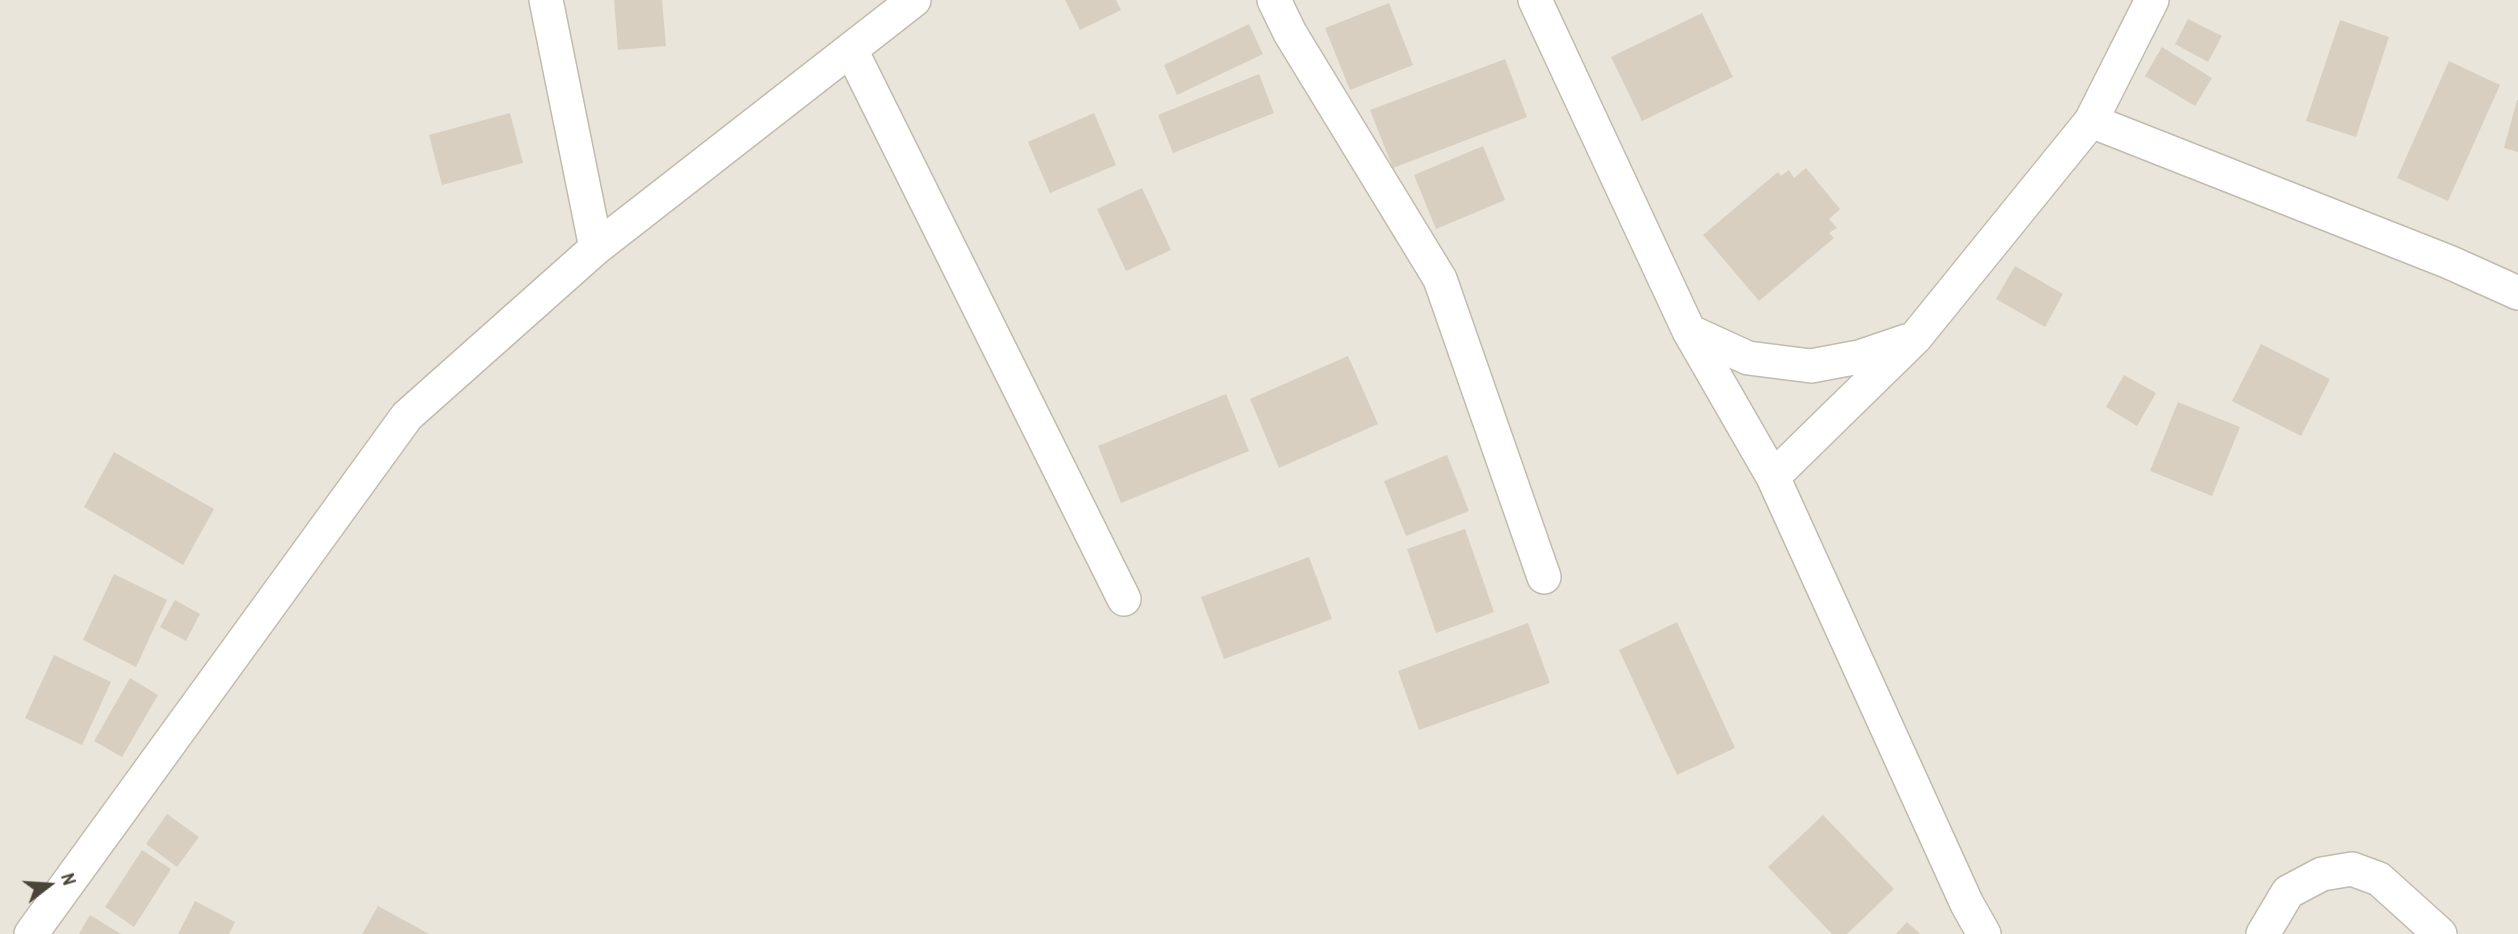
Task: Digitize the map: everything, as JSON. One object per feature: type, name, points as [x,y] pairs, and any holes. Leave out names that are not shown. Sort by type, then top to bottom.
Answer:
[{"type":"street","points":[[546,0],[596,248]]},
{"type":"street","points":[[31,934],[265,607],[407,416],[596,248],[914,0]]},
{"type":"street","points":[[1274,0],[1290,33],[1440,279],[1544,577]]},
{"type":"street","points":[[1535,0],[1689,331],[1773,477],[1967,904],[1984,934]]},
{"type":"street","points":[[1773,477],[1914,338],[2091,121],[2152,0]]},
{"type":"street","points":[[851,50],[1124,599]]},
{"type":"street","points":[[2091,121],[2449,262],[2518,293]]},
{"type":"street","points":[[1689,331],[1748,358],[1811,366],[1859,358],[1914,338]]},
{"type":"street","points":[[2263,934],[2288,892],[2322,874],[2352,869],[2379,879],[2440,934]]},
{"type":"shaded area","points":[[0,0],[2518,0],[2518,934],[0,934]]},
{"type":"building","points":[[614,0],[662,0],[666,46],[618,50]]},
{"type":"building","points":[[1065,0],[1116,0],[1121,10],[1080,30]]},
{"type":"building","points":[[1389,3],[1413,65],[1350,90],[1325,28]]},
{"type":"building","points":[[1702,13],[1733,77],[1642,121],[1611,57]]},
{"type":"building","points":[[2188,19],[2222,36],[2208,62],[2175,44]]},
{"type":"building","points":[[2340,20],[2389,37],[2356,137],[2306,121]]},
{"type":"building","points":[[1249,24],[1263,54],[1177,95],[1164,65]]},
{"type":"building","points":[[2162,47],[2212,78],[2195,106],[2145,76]]},
{"type":"building","points":[[1505,59],[1527,117],[1393,168],[1370,110]]},
{"type":"building","points":[[2449,61],[2500,85],[2448,201],[2397,178]]},
{"type":"building","points":[[1259,74],[1274,113],[1173,153],[1158,115]]},
{"type":"building","points":[[2518,100],[2518,152],[2504,148]]},
{"type":"building","points":[[510,113],[523,163],[442,185],[429,135]]},
{"type":"building","points":[[1094,113],[1116,165],[1050,193],[1028,142]]},
{"type":"building","points":[[1483,146],[1505,200],[1436,229],[1414,175]]},
{"type":"building","points":[[1806,168],[1840,209],[1829,219],[1837,228],[1829,233],[1834,238],[1759,301],[1703,235],[1778,172],[1781,176],[1789,170],[1794,178]]},
{"type":"building","points":[[1142,188],[1171,250],[1126,271],[1097,209]]},
{"type":"building","points":[[2015,266],[2063,294],[2045,327],[1996,299]]},
{"type":"building","points":[[2261,344],[2330,379],[2301,436],[2232,401]]},
{"type":"building","points":[[1348,356],[1378,424],[1279,468],[1250,399]]},
{"type":"building","points":[[2124,375],[2156,393],[2137,426],[2106,407]]},
{"type":"building","points":[[1226,394],[1249,451],[1121,503],[1098,446]]},
{"type":"building","points":[[2178,402],[2240,427],[2212,496],[2150,471]]},
{"type":"building","points":[[114,452],[214,509],[183,565],[84,507]]},
{"type":"building","points":[[1447,455],[1469,511],[1406,536],[1384,481]]},
{"type":"building","points":[[1465,529],[1494,612],[1436,633],[1407,549]]},
{"type":"building","points":[[1309,557],[1332,619],[1224,659],[1201,597]]},
{"type":"building","points":[[114,574],[167,600],[136,667],[83,640]]},
{"type":"building","points":[[175,600],[200,614],[186,641],[160,627]]},
{"type":"building","points":[[1677,622],[1735,748],[1677,775],[1619,650]]},
{"type":"building","points":[[1528,623],[1550,683],[1419,730],[1398,671]]},
{"type":"building","points":[[54,655],[111,682],[82,745],[25,718]]},
{"type":"building","points":[[130,678],[158,695],[122,757],[94,741]]},
{"type":"building","points":[[167,814],[199,837],[177,867],[146,844]]},
{"type":"building","points":[[1823,815],[1894,889],[1847,934],[1832,934],[1768,867]]},
{"type":"building","points":[[142,850],[171,869],[134,927],[105,907]]},
{"type":"building","points":[[195,901],[235,922],[229,934],[178,934]]},
{"type":"building","points":[[378,906],[429,934],[362,934]]},
{"type":"building","points":[[90,915],[121,934],[79,934]]},
{"type":"building","points":[[1907,922],[1920,934],[1896,934]]}]
